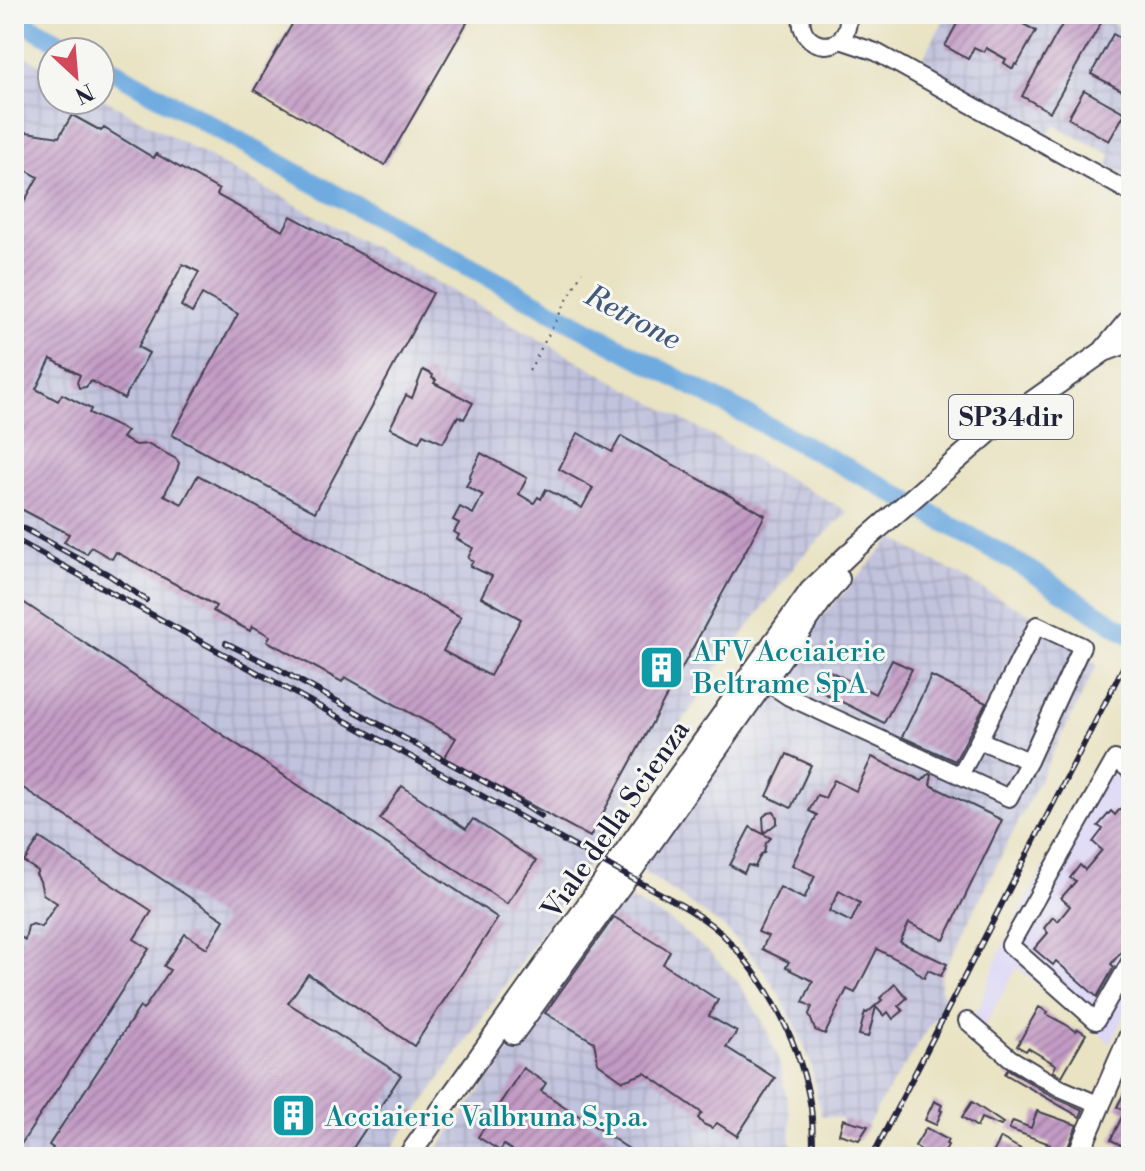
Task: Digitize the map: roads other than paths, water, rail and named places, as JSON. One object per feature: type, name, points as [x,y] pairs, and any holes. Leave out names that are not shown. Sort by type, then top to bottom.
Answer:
[{"type":"main road","name":"SP34dir","points":[[1104,351],[1131,318]]},
{"type":"main road","name":"SP34dir","points":[[1104,351],[1131,341]]},
{"type":"main road","name":"Viale della Scienza","points":[[408,1157],[810,591],[988,433],[1104,351]]},
{"type":"main road","name":"Viale della Scienza","points":[[424,1157],[628,876],[824,597],[881,527]]},
{"type":"main road","points":[[1077,1157],[1131,1033]]},
{"type":"street","points":[[799,17],[803,30],[812,41],[829,45],[845,27],[876,52],[1131,193]]},
{"type":"street","points":[[765,681],[789,697],[1009,798],[1082,646],[1037,625],[960,775]]},
{"type":"street","points":[[979,740],[1029,761]]},
{"type":"street","points":[[1131,771],[1115,759],[1010,945],[1096,1021],[1131,960]]},
{"type":"street","points":[[967,1021],[1010,1058],[1060,1088],[1100,1105]]},
{"type":"waterway","name":"Retrone","points":[[14,18],[48,36]]},
{"type":"waterway","name":"Retrone","points":[[116,72],[312,182],[876,483],[1021,565],[1131,635]]},
{"type":"railway","points":[[14,523],[109,575],[146,600]]},
{"type":"railway","points":[[14,539],[706,921],[727,939],[757,976],[791,1039],[800,1061],[811,1108],[813,1157]]},
{"type":"railway","points":[[226,643],[501,791],[541,816]]},
{"type":"railway","points":[[872,1157],[1131,652]]},
{"type":"place","name":"AFV Acciaierie Beltrame SpA","points":[[662,667]]},
{"type":"place","name":"Acciaierie Valbruna S.p.a.","points":[[294,1116]]}]
